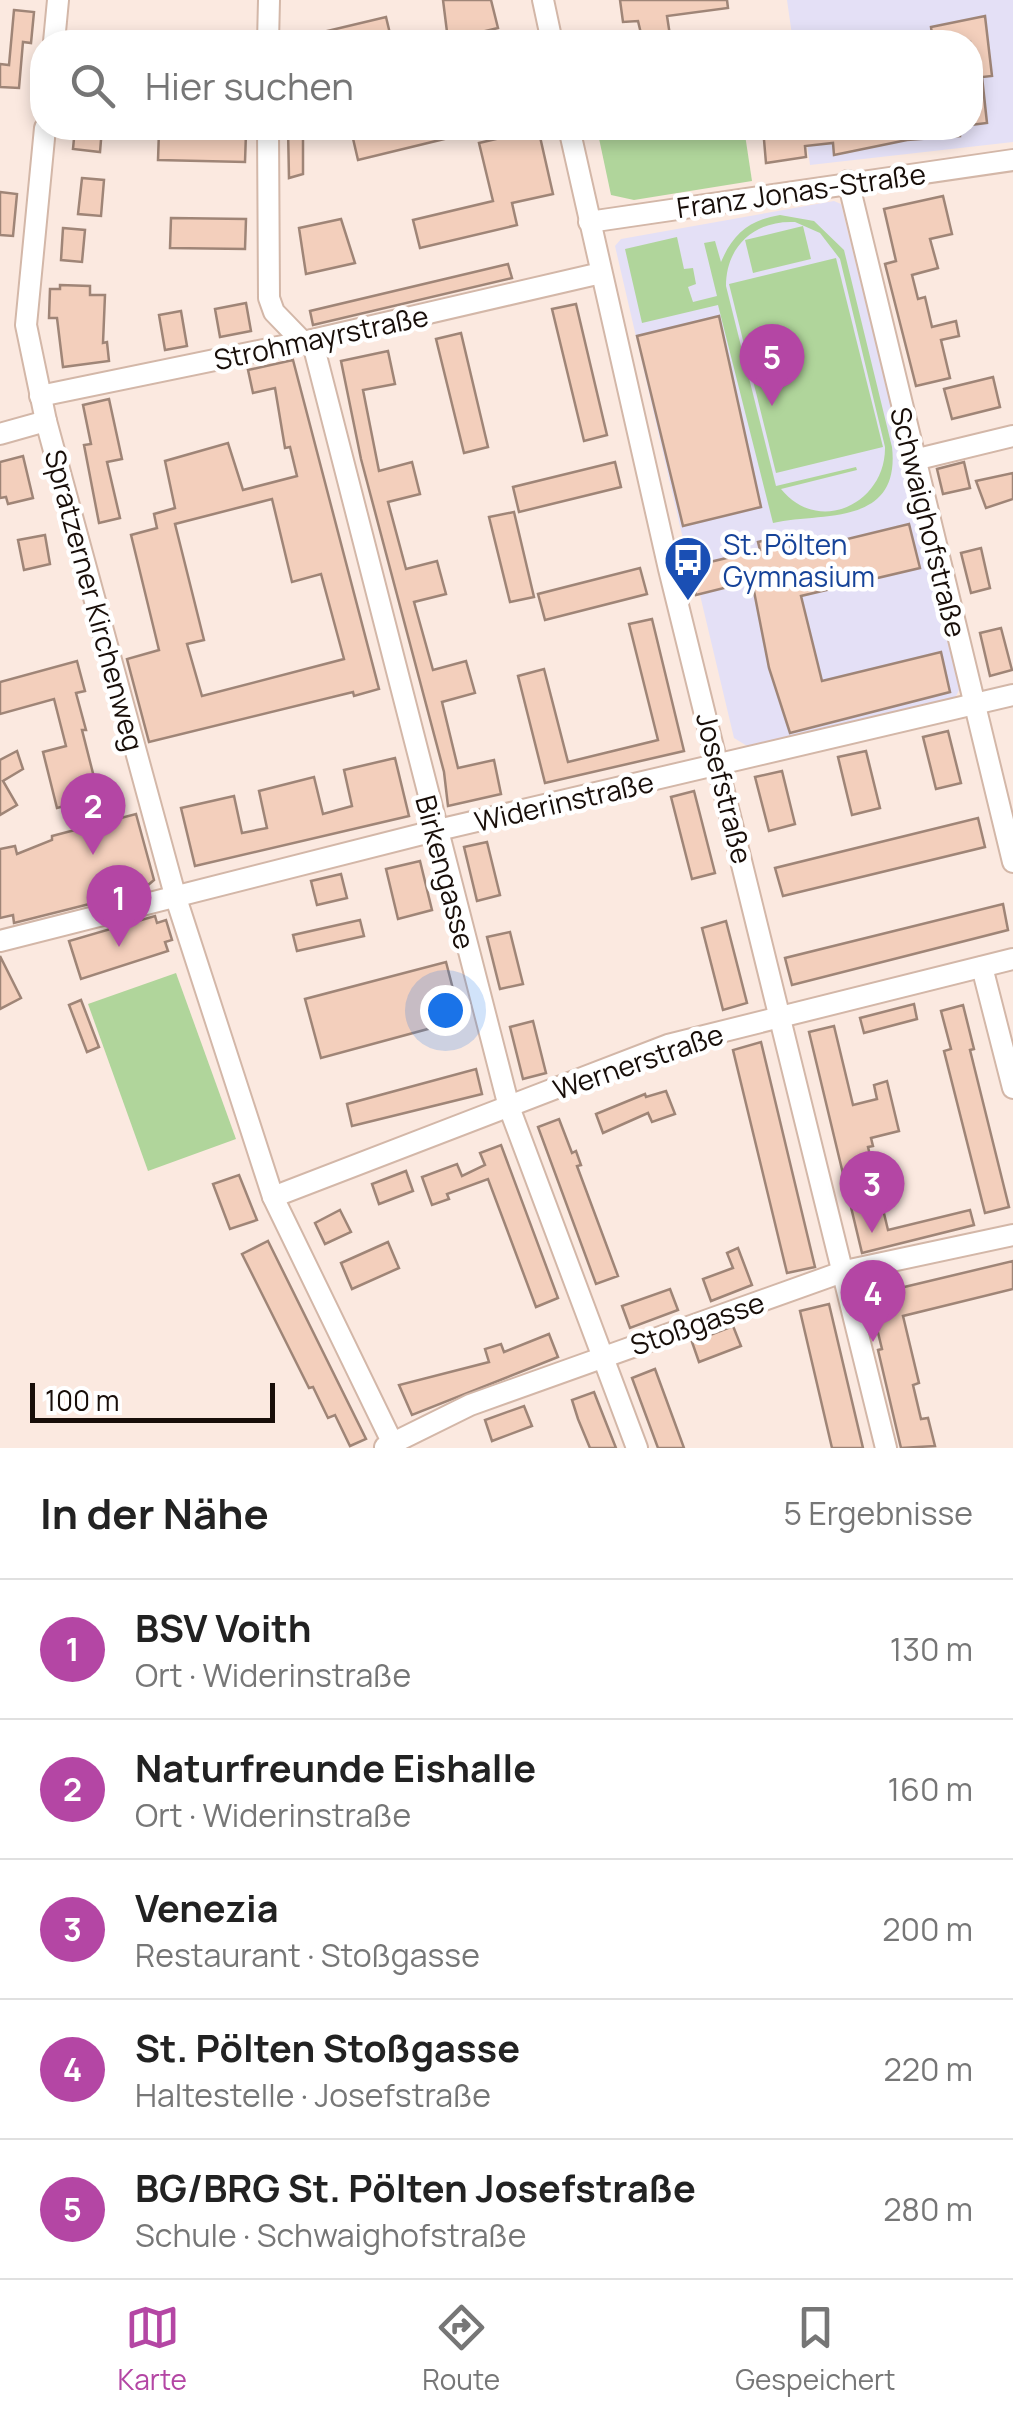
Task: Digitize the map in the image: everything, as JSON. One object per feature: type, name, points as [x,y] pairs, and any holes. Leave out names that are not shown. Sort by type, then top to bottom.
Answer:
[{"type":"street","points":[[55,30],[58,0]]},
{"type":"street","points":[[268,30],[269,0]]},
{"type":"street","points":[[543,0],[549,30]]},
{"type":"street","name":"Spratzerner Kirchenweg","points":[[45,140],[26,320],[46,421],[175,895],[273,1197],[390,1446]]},
{"type":"street","name":"Birkengasse","points":[[268,140],[269,298],[274,312],[308,341],[508,1107],[638,1448]]},
{"type":"street","name":"Josefstraße","points":[[572,140],[600,273],[886,1448]]},
{"type":"street","name":"Franz Jonas-Straße","points":[[589,222],[848,180],[1013,160]]},
{"type":"street","name":"Schwaighofstraße","points":[[848,180],[1013,862]]},
{"type":"street","name":"Strohmayrstraße","points":[[40,396],[308,341],[600,273]]},
{"type":"street","points":[[0,434],[46,421]]},
{"type":"street","points":[[914,460],[1013,436]]},
{"type":"street","name":"Widerinstraße","points":[[0,941],[434,831],[1013,695]]},
{"type":"street","name":"Wernerstraße","points":[[273,1197],[668,1045],[1013,959]]},
{"type":"street","points":[[982,967],[1013,1088]]},
{"type":"street","name":"Stoßgasse","points":[[390,1446],[470,1405],[845,1271],[1013,1236]]},
{"type":"shaded area","points":[[787,0],[1013,0],[1013,142],[810,165],[807,140],[983,140],[983,30],[791,30]]},
{"type":"shaded area","points":[[834,201],[841,204],[961,686],[955,698],[752,749],[734,738],[700,595],[696,595],[615,246],[621,239]]},
{"type":"green space","points":[[599,140],[746,140],[752,181],[634,200],[611,195]]},
{"type":"green space","points":[[780,215],[814,221],[844,250],[892,447],[891,473],[884,492],[871,504],[834,515],[773,523],[718,305],[642,323],[625,249],[677,237],[684,269],[693,268],[696,284],[688,287],[693,302],[717,296],[704,243],[715,241],[721,262],[743,230]],"holes":[[[795,222],[820,233],[840,259],[885,447],[875,484],[848,507],[831,511],[813,510],[796,503],[781,489],[857,470],[856,467],[776,486],[726,286],[731,258],[756,231],[768,225]]]},
{"type":"green space","points":[[803,226],[811,259],[753,273],[745,240]]},
{"type":"green space","points":[[836,258],[883,447],[776,473],[729,284]]},
{"type":"green space","points":[[176,973],[236,1139],[148,1171],[88,1004]]},
{"type":"building","points":[[443,0],[491,0],[498,28],[447,30]]},
{"type":"building","points":[[620,0],[727,0],[728,8],[667,16],[669,30],[640,30],[638,21],[623,22]]},
{"type":"building","points":[[14,10],[34,12],[30,43],[23,42],[19,88],[0,87],[0,64],[9,65]]},
{"type":"building","points":[[985,16],[992,76],[983,77],[983,30],[931,27]]},
{"type":"building","points":[[386,17],[389,30],[331,30]]},
{"type":"building","points":[[983,86],[987,123],[983,123]]},
{"type":"building","points":[[74,140],[101,140],[100,152],[73,149]]},
{"type":"building","points":[[159,140],[246,140],[245,162],[158,160]]},
{"type":"building","points":[[288,140],[303,140],[303,174],[289,178]]},
{"type":"building","points":[[353,140],[440,140],[358,160]]},
{"type":"building","points":[[541,140],[553,194],[512,203],[517,225],[420,248],[413,220],[493,201],[479,143]]},
{"type":"building","points":[[764,140],[907,140],[834,155],[833,143],[805,146],[806,157],[766,163]]},
{"type":"building","points":[[82,178],[104,180],[101,216],[78,214]]},
{"type":"building","points":[[0,192],[17,194],[13,236],[0,235]]},
{"type":"building","points":[[943,196],[952,234],[930,239],[938,268],[912,275],[918,299],[925,297],[932,327],[956,321],[959,336],[941,340],[950,378],[916,386],[885,264],[896,261],[884,209]]},
{"type":"building","points":[[171,218],[246,219],[245,249],[170,248]]},
{"type":"building","points":[[341,219],[355,263],[306,274],[299,228]]},
{"type":"building","points":[[63,228],[85,230],[82,262],[61,260]]},
{"type":"building","points":[[508,264],[512,278],[313,325],[310,311]]},
{"type":"building","points":[[60,285],[90,286],[90,295],[105,295],[103,343],[107,342],[109,361],[63,367],[57,318],[49,318],[50,289],[60,289]]},
{"type":"building","points":[[246,303],[251,331],[220,337],[215,309]]},
{"type":"building","points":[[576,304],[607,435],[584,441],[552,309]]},
{"type":"building","points":[[181,311],[187,346],[165,350],[159,315]]},
{"type":"building","points":[[719,316],[761,507],[683,526],[637,336]]},
{"type":"building","points":[[461,333],[488,447],[464,453],[436,339]]},
{"type":"building","points":[[388,351],[395,384],[363,390],[379,471],[412,462],[420,494],[388,502],[406,569],[437,561],[446,594],[414,602],[433,670],[466,661],[475,693],[442,702],[458,768],[494,760],[501,794],[448,806],[444,772],[361,459],[341,361]]},
{"type":"building","points":[[293,360],[379,689],[149,742],[127,659],[159,650],[131,535],[157,528],[154,514],[175,508],[165,461],[228,443],[243,490],[297,476],[290,447],[285,448],[275,388],[253,393],[248,370]],"holes":[[[272,499],[292,582],[321,574],[344,659],[202,696],[187,644],[204,640],[175,524]]]},
{"type":"building","points":[[993,377],[1000,407],[952,419],[944,389]]},
{"type":"building","points":[[109,399],[122,459],[107,462],[120,518],[99,523],[84,445],[91,444],[83,405]]},
{"type":"building","points":[[23,456],[33,498],[8,504],[6,497],[0,498],[0,462]]},
{"type":"building","points":[[615,462],[621,487],[519,512],[513,487]]},
{"type":"building","points":[[964,462],[970,488],[943,494],[937,469]]},
{"type":"building","points":[[1013,473],[1013,499],[986,508],[976,481]]},
{"type":"building","points":[[514,512],[534,597],[510,602],[489,517]]},
{"type":"building","points":[[909,524],[920,568],[801,596],[822,681],[941,652],[950,692],[790,733],[769,668],[752,581],[696,595],[689,567],[760,550],[758,542],[774,538],[776,545],[788,542],[790,553]]},
{"type":"building","points":[[45,535],[50,564],[24,570],[18,540]]},
{"type":"building","points":[[981,548],[990,588],[971,593],[961,553]]},
{"type":"building","points":[[640,568],[647,594],[545,620],[538,594]]},
{"type":"building","points":[[652,619],[684,751],[545,783],[518,676],[544,669],[568,762],[658,740],[629,624]]},
{"type":"building","points":[[1001,628],[1012,670],[990,676],[980,633]]},
{"type":"building","points":[[77,661],[85,691],[76,693],[99,797],[57,808],[43,752],[66,746],[54,699],[0,714],[0,682]]},
{"type":"building","points":[[948,731],[961,783],[936,789],[923,737]]},
{"type":"building","points":[[17,751],[23,769],[3,781],[17,805],[0,815],[0,760]]},
{"type":"building","points":[[866,751],[880,808],[852,815],[838,757]]},
{"type":"building","points":[[395,758],[409,816],[195,866],[181,808],[234,796],[242,833],[267,828],[259,791],[314,777],[323,814],[352,806],[344,770]]},
{"type":"building","points":[[782,771],[795,824],[769,831],[755,777]]},
{"type":"building","points":[[694,791],[715,873],[692,879],[671,797]]},
{"type":"building","points":[[136,814],[154,880],[141,891],[14,923],[13,915],[0,918],[0,849],[15,846],[17,854],[52,840],[52,836]]},
{"type":"building","points":[[978,818],[985,847],[783,896],[775,868]]},
{"type":"building","points":[[487,842],[500,895],[477,901],[464,847]]},
{"type":"building","points":[[420,861],[432,910],[398,919],[386,869]]},
{"type":"building","points":[[341,874],[347,898],[317,905],[311,881]]},
{"type":"building","points":[[1003,904],[1008,930],[792,985],[785,958]]},
{"type":"building","points":[[155,916],[157,923],[166,920],[172,940],[165,942],[168,951],[81,979],[69,941]]},
{"type":"building","points":[[360,920],[364,936],[297,951],[293,935]]},
{"type":"building","points":[[726,921],[747,1003],[723,1010],[702,928]]},
{"type":"building","points":[[510,932],[523,984],[500,989],[487,937]]},
{"type":"building","points":[[0,956],[21,998],[0,1009]]},
{"type":"building","points":[[446,962],[461,1020],[321,1058],[305,999]]},
{"type":"building","points":[[81,1000],[99,1047],[87,1052],[69,1005]]},
{"type":"building","points":[[914,1004],[917,1019],[864,1033],[860,1018]]},
{"type":"building","points":[[963,1005],[974,1049],[970,1050],[1009,1207],[985,1213],[944,1051],[951,1049],[941,1011]]},
{"type":"building","points":[[533,1021],[546,1073],[523,1079],[510,1027]]},
{"type":"building","points":[[834,1026],[853,1105],[877,1099],[874,1085],[887,1081],[899,1131],[871,1138],[873,1146],[868,1147],[888,1230],[970,1210],[974,1225],[862,1253],[809,1032]]},
{"type":"building","points":[[761,1042],[815,1267],[787,1273],[733,1050]]},
{"type":"building","points":[[476,1069],[482,1094],[352,1126],[347,1104]]},
{"type":"building","points":[[666,1091],[675,1114],[652,1122],[648,1113],[603,1133],[596,1114],[645,1094],[646,1097]]},
{"type":"building","points":[[559,1119],[572,1153],[576,1151],[581,1165],[577,1166],[618,1276],[596,1284],[538,1127]]},
{"type":"building","points":[[501,1145],[558,1298],[536,1307],[488,1179],[447,1194],[449,1199],[432,1205],[422,1177],[457,1164],[462,1176],[485,1165],[480,1153]]},
{"type":"building","points":[[406,1171],[413,1191],[379,1204],[372,1184]]},
{"type":"building","points":[[239,1175],[257,1220],[230,1229],[213,1184]]},
{"type":"building","points":[[340,1210],[351,1232],[325,1244],[315,1223]]},
{"type":"building","points":[[268,1241],[366,1439],[350,1446],[335,1415],[328,1418],[242,1254]]},
{"type":"building","points":[[388,1242],[399,1268],[352,1289],[341,1263]]},
{"type":"building","points":[[738,1248],[752,1285],[711,1301],[703,1279],[733,1268],[727,1253]]},
{"type":"building","points":[[1013,1261],[1013,1289],[903,1316],[919,1383],[913,1385],[921,1419],[928,1418],[935,1446],[901,1448],[878,1350],[882,1349],[873,1312],[879,1311],[875,1294]]},
{"type":"building","points":[[670,1289],[678,1310],[630,1328],[622,1306]]},
{"type":"building","points":[[829,1304],[863,1448],[832,1448],[800,1311]]},
{"type":"building","points":[[733,1326],[741,1346],[699,1362],[692,1342]]},
{"type":"building","points":[[549,1334],[558,1357],[412,1415],[399,1385],[489,1362],[485,1349],[501,1344],[504,1352]]},
{"type":"building","points":[[655,1369],[684,1448],[658,1448],[632,1378]]},
{"type":"building","points":[[594,1392],[616,1448],[590,1448],[578,1419],[572,1400]]},
{"type":"building","points":[[524,1406],[532,1426],[492,1441],[485,1420]]},
{"type":"place","name":"BG/BRG St. Pölten Josefstraße","points":[[772,406]]},
{"type":"place","name":"St. Pölten Gymnasium","points":[[688,602]]},
{"type":"place","name":"Naturfreunde Eishalle","points":[[93,855]]},
{"type":"place","name":"BSV Voith","points":[[119,947]]},
{"type":"place","name":"Venezia","points":[[872,1233]]},
{"type":"place","name":"St. Pölten Stoßgasse","points":[[873,1342]]}]
